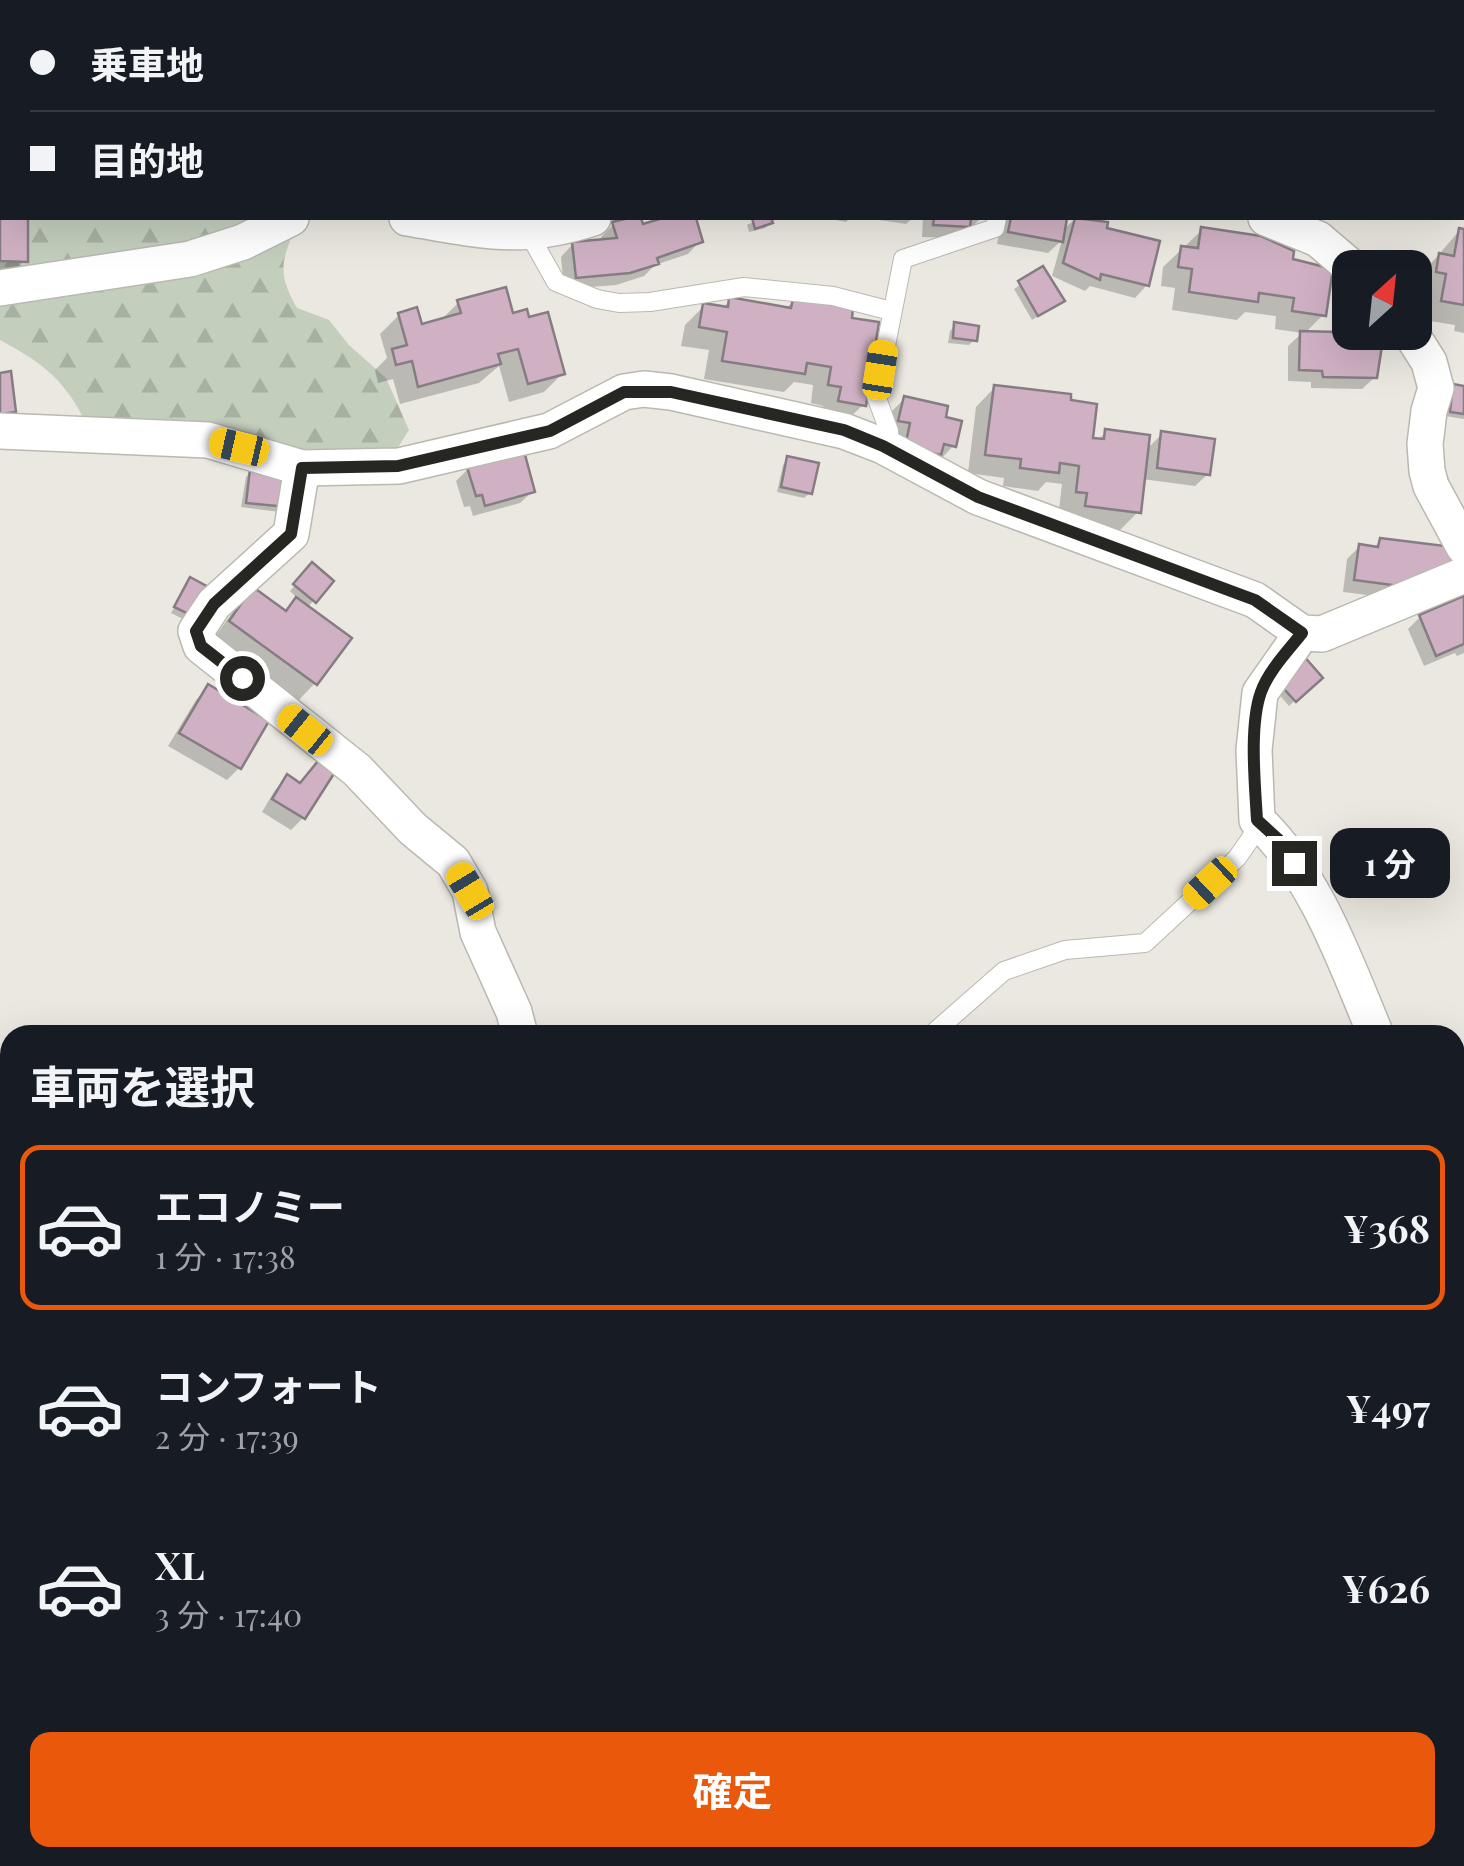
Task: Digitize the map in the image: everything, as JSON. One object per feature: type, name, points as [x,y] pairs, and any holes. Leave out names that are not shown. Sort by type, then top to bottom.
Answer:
[{"type":"street","points":[[0,288],[190,259],[243,242],[286,220]]},
{"type":"street","points":[[420,220],[530,234],[585,220]]},
{"type":"street","points":[[1271,220],[1318,240],[1332,252]]},
{"type":"street","points":[[1421,350],[1436,388],[1427,428],[1427,470],[1431,486],[1464,547]]},
{"type":"street","points":[[0,431],[208,440],[302,468],[398,466],[550,431],[624,392],[644,389],[708,399],[844,430],[978,497],[1255,600],[1302,633],[1322,634],[1464,576]]},
{"type":"street","points":[[302,468],[291,534],[214,604],[196,631],[201,646],[357,770],[413,830],[453,862],[470,891],[478,932],[517,1025]]},
{"type":"street","points":[[1302,633],[1260,693],[1254,750],[1257,820],[1280,841],[1309,884],[1372,1025]]},
{"type":"lane","points":[[890,450],[889,431],[876,396],[902,259],[995,228],[997,220]]},
{"type":"lane","points":[[530,234],[556,282],[619,304],[744,287],[833,296],[891,311]]},
{"type":"lane","points":[[942,1025],[1004,970],[1065,950],[1144,943],[1237,858],[1251,838],[1257,820]]},
{"type":"green space","points":[[0,220],[298,220],[284,263],[286,283],[297,308],[329,320],[349,345],[386,378],[409,430],[395,452],[346,458],[105,423],[83,417],[67,391],[48,371],[0,340]]},
{"type":"building","points":[[0,220],[28,220],[28,262],[0,261]]},
{"type":"building","points":[[697,220],[703,242],[657,258],[659,264],[630,273],[576,278],[572,242],[617,238],[612,222]]},
{"type":"building","points":[[753,220],[772,220],[773,223],[755,229]]},
{"type":"building","points":[[934,220],[971,220],[970,227],[933,225]]},
{"type":"building","points":[[1011,220],[1067,220],[1063,242],[1008,232]]},
{"type":"building","points":[[1074,220],[1108,222],[1107,228],[1160,241],[1149,286],[1101,274],[1100,280],[1063,263]]},
{"type":"building","points":[[1201,227],[1261,236],[1294,251],[1293,259],[1332,269],[1326,316],[1292,311],[1294,298],[1259,293],[1258,302],[1189,292],[1192,269],[1178,267],[1181,246],[1198,248]]},
{"type":"building","points":[[1459,228],[1464,229],[1464,305],[1441,301],[1446,274],[1436,272],[1439,253],[1454,256]]},
{"type":"building","points":[[1043,266],[1065,301],[1038,316],[1018,281]]},
{"type":"building","points":[[506,287],[513,313],[527,309],[529,317],[548,312],[565,374],[528,384],[518,349],[498,354],[501,364],[418,387],[412,361],[396,365],[392,349],[407,345],[398,313],[417,307],[422,324],[461,313],[457,300]]},
{"type":"building","points":[[729,297],[791,308],[793,298],[853,308],[852,318],[879,322],[866,406],[838,401],[841,387],[828,385],[831,367],[807,363],[805,374],[722,361],[727,332],[699,327],[703,303],[728,307]]},
{"type":"building","points":[[954,322],[979,326],[977,341],[953,338]]},
{"type":"building","points":[[1300,331],[1332,332],[1332,350],[1381,350],[1377,378],[1323,377],[1322,371],[1299,370]]},
{"type":"building","points":[[11,371],[16,412],[0,414],[0,373]]},
{"type":"building","points":[[1453,384],[1464,386],[1464,414],[1450,412]]},
{"type":"building","points":[[994,385],[1071,394],[1071,400],[1097,404],[1093,438],[1104,439],[1105,429],[1150,435],[1141,513],[1085,506],[1087,493],[1076,492],[1079,466],[1060,463],[1059,473],[1020,468],[1021,459],[985,455]]},
{"type":"building","points":[[904,396],[948,406],[946,417],[962,421],[956,447],[944,444],[941,455],[905,447],[910,423],[898,421]]},
{"type":"building","points":[[1161,431],[1215,439],[1210,475],[1157,468]]},
{"type":"building","points":[[524,451],[535,492],[485,506],[482,495],[476,496],[467,467]]},
{"type":"building","points":[[787,456],[819,463],[812,494],[781,487]]},
{"type":"building","points":[[250,469],[271,472],[290,484],[287,507],[246,503]]},
{"type":"building","points":[[1380,538],[1453,547],[1450,567],[1415,588],[1354,580],[1359,544],[1378,547]]},
{"type":"building","points":[[312,562],[334,581],[316,603],[293,584]]},
{"type":"building","points":[[190,577],[214,590],[199,619],[174,607]]},
{"type":"building","points":[[253,587],[286,611],[296,597],[352,638],[317,685],[229,621]]},
{"type":"building","points":[[1464,596],[1464,644],[1436,656],[1419,615]]},
{"type":"building","points":[[1302,654],[1323,678],[1296,702],[1274,678]]},
{"type":"building","points":[[208,684],[269,721],[241,769],[179,733]]},
{"type":"building","points":[[318,761],[335,772],[305,819],[272,799],[287,774],[300,783]]},
{"type":"route","points":[[242,678],[201,646],[196,631],[214,604],[291,534],[302,468],[398,466],[550,431],[624,392],[671,392],[844,430],[883,446],[978,497],[1255,600],[1283,617],[1302,633],[1260,693],[1255,785],[1257,820],[1280,841],[1294,863]]}]
